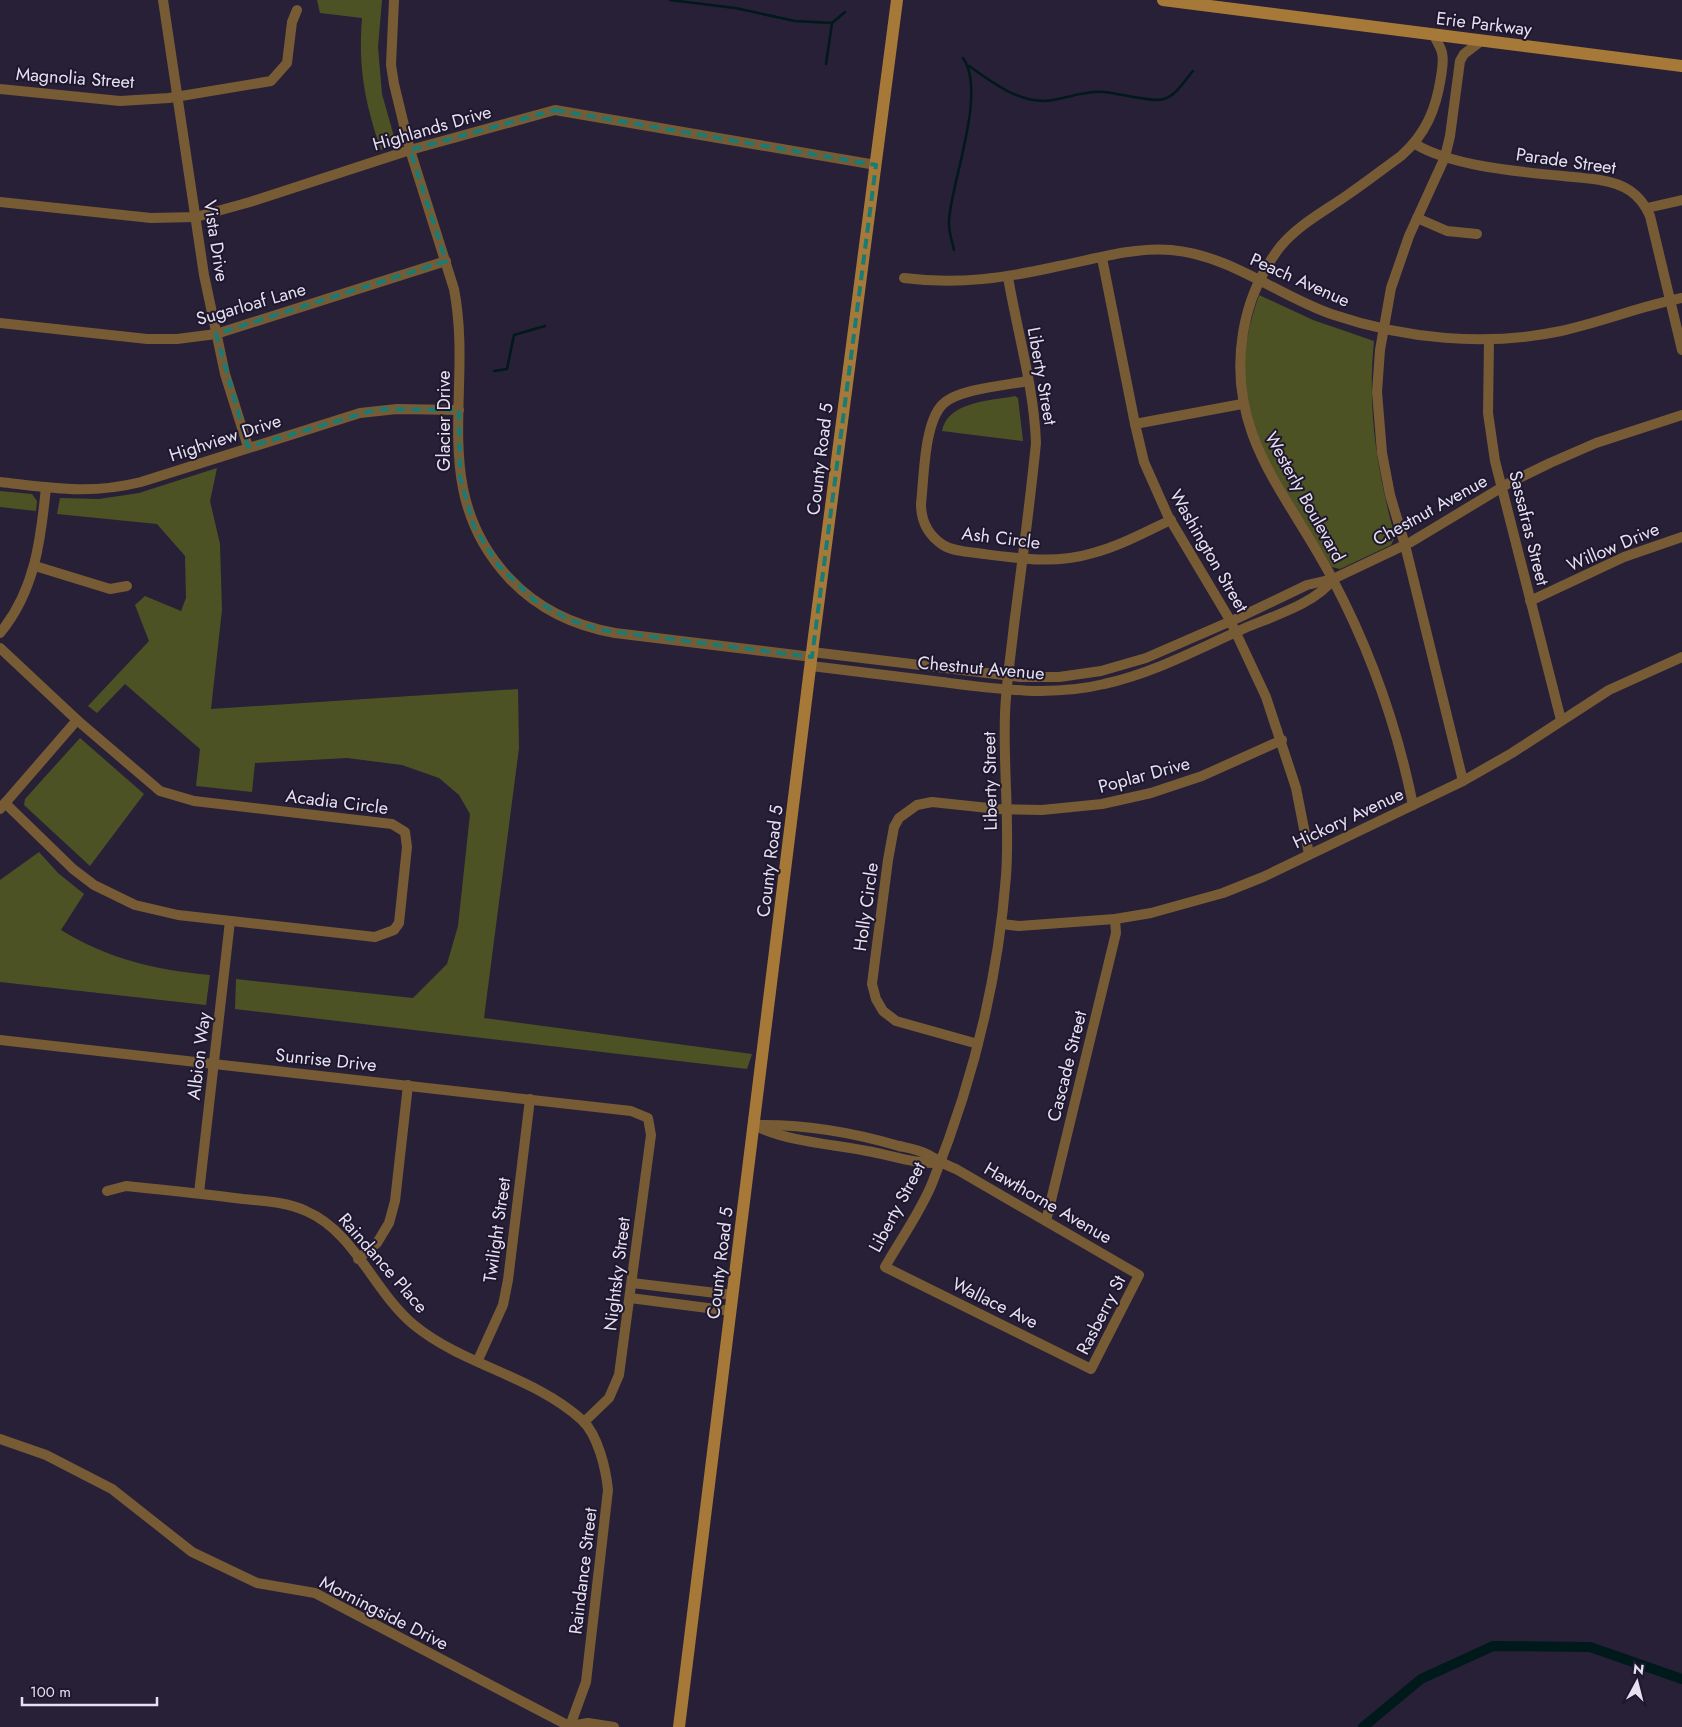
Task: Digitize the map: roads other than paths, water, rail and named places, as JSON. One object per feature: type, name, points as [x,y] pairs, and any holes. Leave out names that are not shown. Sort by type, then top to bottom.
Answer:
[{"type":"street","name":"Vista Drive","points":[[163,0],[216,334],[231,397],[248,447]]},
{"type":"street","name":"Glacier Drive","points":[[394,0],[391,65],[397,99],[410,150],[446,262],[459,310],[458,447],[460,477],[474,527],[499,566],[534,600],[570,620],[601,630],[812,658]]},
{"type":"street","name":"County Road 5","points":[[679,1727],[812,658],[897,0]]},
{"type":"street","name":"Erie Parkway","points":[[1163,0],[1682,66]]},
{"type":"street","name":"Magnolia Street","points":[[0,88],[120,101],[178,96],[271,81],[287,63],[292,22],[297,10]]},
{"type":"street","name":"Westerly Boulevard","points":[[1413,804],[1402,755],[1383,694],[1359,633],[1332,579],[1264,462],[1255,443],[1242,404],[1239,385],[1240,352],[1244,321],[1259,280],[1282,245],[1298,229],[1346,196],[1415,144],[1428,124],[1438,99],[1442,53],[1434,35]]},
{"type":"street","points":[[1463,781],[1405,545],[1390,495],[1379,423],[1377,392],[1383,330],[1391,288],[1417,218],[1445,158],[1450,136],[1460,60],[1464,54],[1481,41]]},
{"type":"street","name":"Highlands Drive","points":[[0,202],[152,218],[196,217],[250,202],[410,150],[555,110],[876,165]]},
{"type":"street","name":"Parade Street","points":[[1415,144],[1430,153],[1473,164],[1615,182],[1630,189],[1647,208],[1682,350]]},
{"type":"street","points":[[1647,208],[1682,200]]},
{"type":"street","points":[[1417,218],[1447,231],[1477,234]]},
{"type":"street","name":"Peach Avenue","points":[[904,278],[939,282],[1008,276],[1134,252],[1169,250],[1217,260],[1330,314],[1383,330],[1437,338],[1489,340],[1526,337],[1563,330],[1682,298]]},
{"type":"street","name":"Washington Street","points":[[1102,258],[1135,424],[1150,478],[1170,520],[1230,620],[1266,697],[1282,740],[1296,788],[1309,854]]},
{"type":"street","name":"Sugarloaf Lane","points":[[0,323],[147,339],[177,339],[216,334],[446,262]]},
{"type":"street","name":"Liberty Street","points":[[885,1267],[933,1183],[978,1044],[994,975],[1001,924],[1006,874],[1008,809],[1005,713],[1036,443],[1028,381],[1008,276]]},
{"type":"street","name":"Sassafras Street","points":[[1489,340],[1488,413],[1495,461],[1561,720]]},
{"type":"street","name":"Ash Circle","points":[[1028,381],[957,396],[944,403],[936,413],[931,426],[920,504],[921,517],[925,527],[934,538],[945,546],[960,551],[1042,561],[1092,554],[1114,547],[1170,520]]},
{"type":"street","points":[[1135,424],[1242,404]]},
{"type":"street","name":"Highview Drive","points":[[0,482],[83,491],[111,489],[141,482],[248,447],[378,409],[459,410]]},
{"type":"street","name":"Chestnut Avenue","points":[[812,658],[1008,676],[1060,677],[1101,671],[1146,658],[1307,585],[1332,579],[1405,545],[1502,488],[1550,463],[1596,443],[1682,415]]},
{"type":"street","points":[[0,633],[18,606],[35,566],[46,487]]},
{"type":"street","name":"Willow Drive","points":[[1530,601],[1624,557],[1682,537]]},
{"type":"street","points":[[35,566],[110,589],[127,586]]},
{"type":"street","name":"Chestnut Avenue","points":[[812,658],[1007,690],[1053,691],[1103,685],[1160,667],[1312,598],[1328,586],[1332,579]]},
{"type":"street","name":"Acadia Circle","points":[[0,648],[77,720],[160,791],[194,801],[392,824],[405,832],[408,847],[399,923],[394,930],[386,935],[375,937],[158,911],[113,895],[73,868],[3,806]]},
{"type":"street","name":"Hickory Avenue","points":[[1001,924],[1019,926],[1115,919],[1151,913],[1224,893],[1463,781],[1520,748],[1609,690],[1682,657]]},
{"type":"street","points":[[3,806],[77,720]]},
{"type":"street","name":"Poplar Drive","points":[[1008,809],[1042,810],[1102,804],[1151,793],[1202,776],[1282,740]]},
{"type":"street","name":"Holly Circle","points":[[978,1044],[896,1021],[883,1011],[876,999],[872,984],[875,960],[888,860],[894,827],[899,818],[917,805],[932,802],[1008,809]]},
{"type":"street","name":"Cascade Street","points":[[1046,1221],[1116,933],[1115,919]]},
{"type":"street","name":"Albion Way","points":[[199,1193],[230,921]]},
{"type":"street","name":"Sunrise Drive","points":[[0,1040],[631,1110],[648,1118]]},
{"type":"street","points":[[358,1259],[377,1243],[389,1223],[395,1201],[408,1085]]},
{"type":"street","name":"Twilight Street","points":[[478,1360],[503,1305],[508,1280],[530,1099]]},
{"type":"street","name":"Nightsky Street","points":[[584,1422],[608,1398],[619,1376],[650,1135],[648,1118]]},
{"type":"street","name":"Hawthorne Avenue","points":[[755,1125],[777,1136],[870,1151],[923,1164],[939,1163],[956,1169],[1139,1275]]},
{"type":"street","name":"Raindance Place","points":[[107,1191],[126,1186],[199,1193],[281,1204],[307,1211],[338,1233],[384,1295],[414,1325],[445,1345],[558,1400],[584,1422]]},
{"type":"street","name":"Wallace Ave","points":[[885,1267],[1091,1369]]},
{"type":"street","name":"Rasberry St","points":[[1091,1369],[1139,1275]]},
{"type":"street","points":[[632,1282],[733,1295]]},
{"type":"street","points":[[630,1298],[731,1310]]},
{"type":"street","name":"Raindance Street","points":[[570,1727],[586,1682],[608,1490],[606,1468],[584,1422]]},
{"type":"street","name":"Morningside Drive","points":[[0,1439],[46,1455],[112,1489],[192,1552],[257,1583],[314,1594],[570,1727]]},
{"type":"street","points":[[570,1727],[588,1723],[614,1727]]},
{"type":"waterway","points":[[670,0],[735,8],[795,21],[832,23],[845,12]]},
{"type":"waterway","points":[[826,64],[832,23]]},
{"type":"waterway","points":[[954,250],[949,220],[970,113],[971,92],[969,73],[963,58]]},
{"type":"waterway","points":[[969,66],[995,84],[1014,94],[1023,98],[1044,101],[1096,92],[1152,100],[1164,99],[1176,91],[1193,71]]},
{"type":"waterway","points":[[494,371],[507,369],[514,335],[545,326]]},
{"type":"waterway","points":[[1363,1727],[1421,1679],[1493,1646],[1590,1647],[1682,1679]]}]
